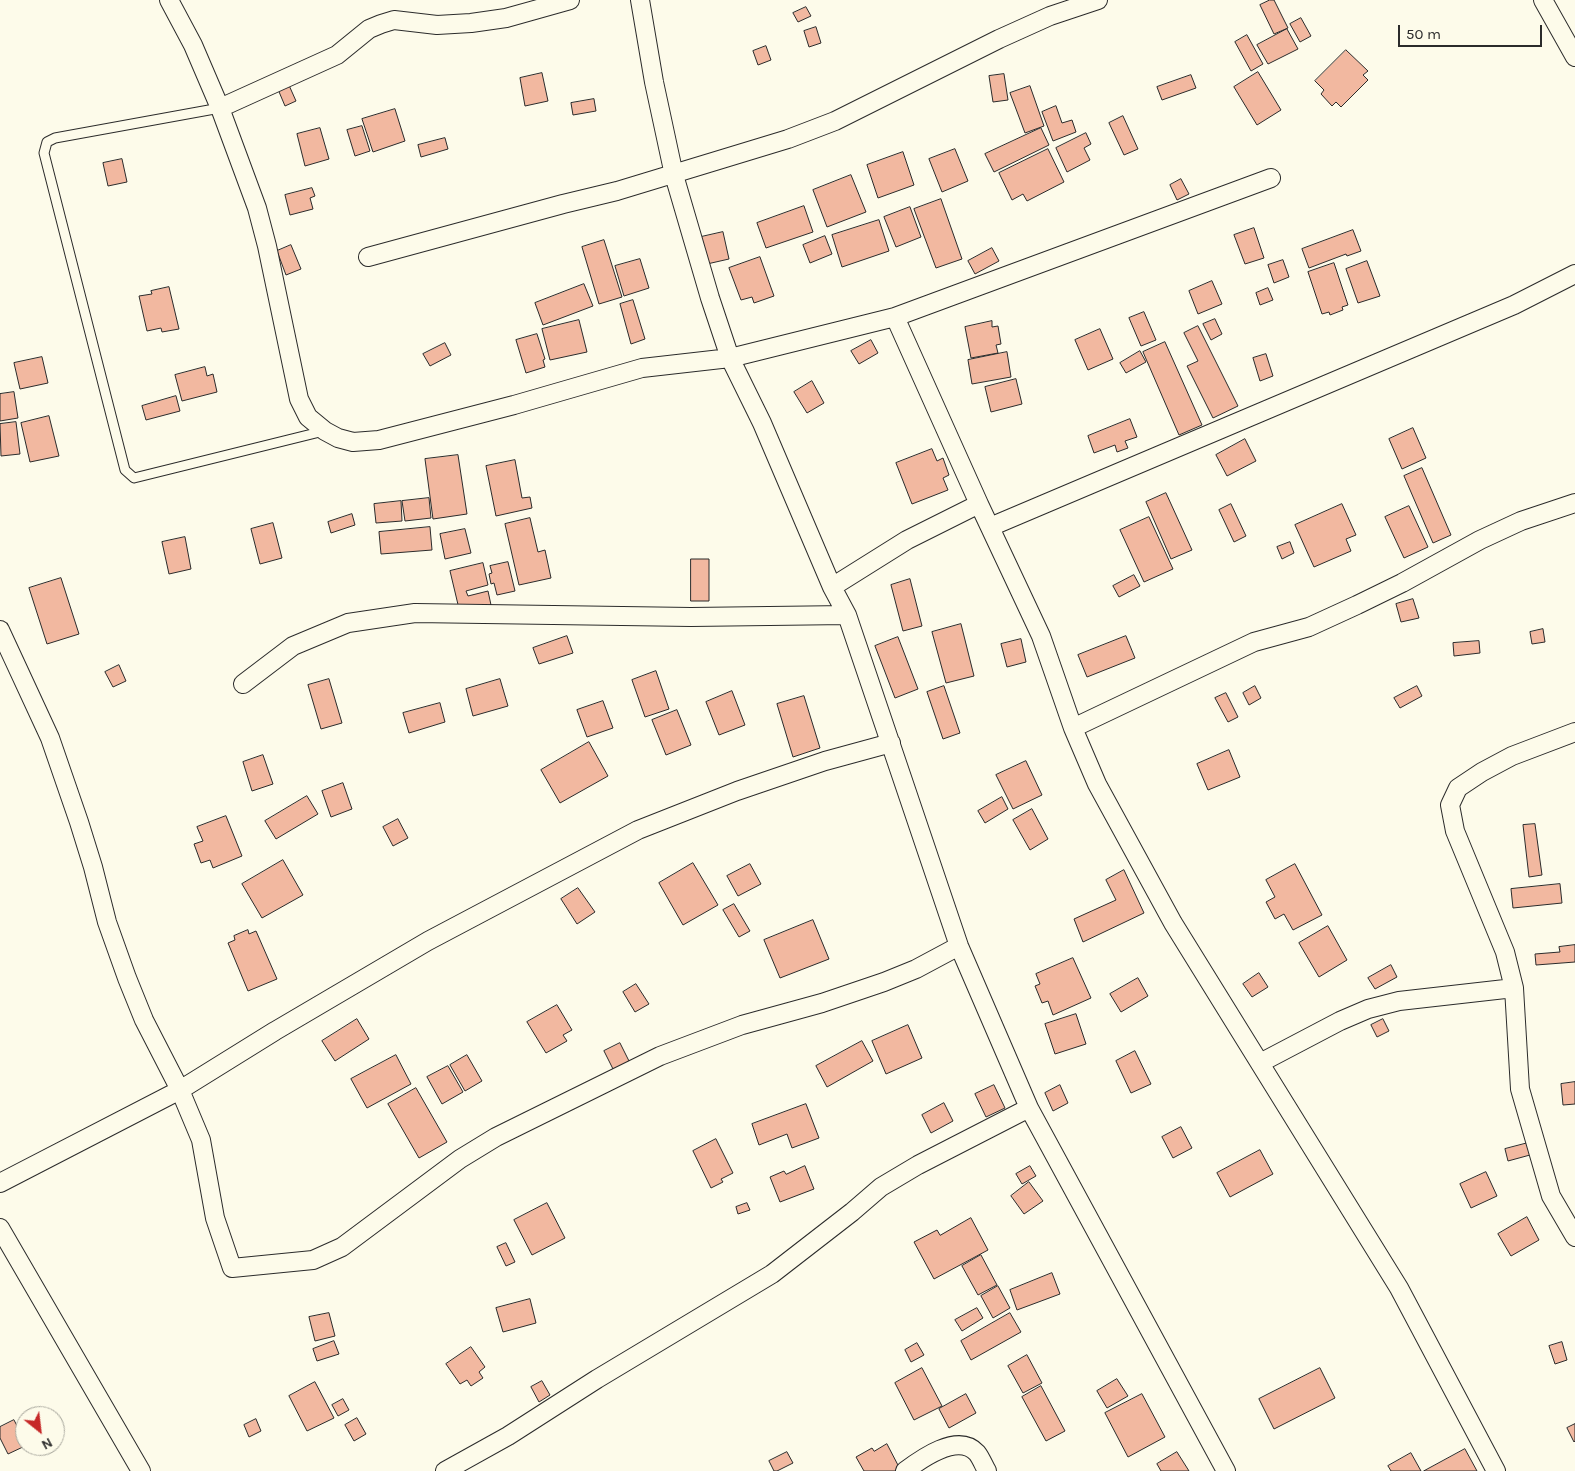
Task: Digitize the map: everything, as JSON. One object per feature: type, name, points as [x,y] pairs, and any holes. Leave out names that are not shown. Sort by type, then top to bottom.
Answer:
[{"type":"street","points":[[169,0],[194,45],[220,108],[259,218],[299,399],[308,417],[324,431],[338,438],[353,442],[379,440],[514,405],[642,368],[730,358],[895,317],[1271,178]]},
{"type":"street","points":[[220,108],[337,55],[369,29],[381,24],[394,20],[436,25],[471,23],[506,18],[570,0]]},
{"type":"street","points":[[640,0],[654,82],[674,175],[710,298],[730,358],[762,423],[832,587],[848,615],[959,946],[1029,1108],[1226,1471]]},
{"type":"street","points":[[368,257],[674,175],[788,139],[835,121],[999,39],[1050,16],[1098,0]]},
{"type":"street","points":[[1543,0],[1575,57]]},
{"type":"street","points":[[990,527],[1514,305],[1575,274]]},
{"type":"street","points":[[895,317],[1041,636],[1073,728],[1097,784],[1173,922],[1399,1288],[1496,1471]]},
{"type":"street","points":[[1073,728],[1254,642],[1309,627],[1358,606],[1480,540],[1521,521],[1575,503]]},
{"type":"street","points":[[832,587],[908,540],[979,504]]},
{"type":"street","points":[[243,684],[293,646],[348,623],[415,613],[691,617],[848,615]]},
{"type":"street","points":[[0,630],[50,738],[90,858],[107,922],[126,978],[144,1020],[180,1090],[201,1140],[215,1218],[232,1268],[313,1260],[342,1247],[460,1159],[496,1137],[660,1056],[742,1025],[822,1003],[884,982],[916,969],[959,946]]},
{"type":"street","points":[[1575,732],[1512,756],[1482,772],[1458,788],[1450,804],[1455,831],[1505,952],[1514,988],[1520,1089],[1551,1196],[1575,1237]]},
{"type":"street","points":[[0,1183],[180,1090],[275,1031],[428,941],[638,830],[736,790],[825,761],[892,743]]},
{"type":"street","points":[[1260,1063],[1340,1021],[1368,1009],[1399,1001],[1514,988]]},
{"type":"street","points":[[446,1471],[508,1436],[596,1379],[772,1274],[881,1187],[918,1165],[1029,1108]]},
{"type":"street","points":[[0,1228],[140,1471]]},
{"type":"street","points":[[905,1471],[927,1456],[948,1446],[966,1446],[977,1453],[986,1471]]},
{"type":"lane","points":[[220,108],[55,138],[47,142],[44,153],[125,470],[134,478],[324,431]]},
{"type":"building","points":[[1274,0],[1288,28],[1274,34],[1260,5]]},
{"type":"building","points":[[806,7],[811,16],[798,22],[793,13]]},
{"type":"building","points":[[1301,18],[1311,36],[1300,42],[1290,24]]},
{"type":"building","points":[[816,27],[821,43],[809,47],[804,31]]},
{"type":"building","points":[[1287,29],[1298,49],[1268,64],[1257,45]]},
{"type":"building","points":[[1247,35],[1263,64],[1251,71],[1235,42]]},
{"type":"building","points":[[766,46],[771,60],[758,65],[753,51]]},
{"type":"building","points":[[1346,50],[1368,71],[1363,75],[1368,80],[1341,107],[1336,102],[1332,106],[1321,94],[1324,90],[1315,81]]},
{"type":"building","points":[[1258,72],[1281,110],[1257,125],[1234,87]]},
{"type":"building","points":[[542,73],[548,101],[525,106],[520,78]]},
{"type":"building","points":[[1004,74],[1008,100],[993,102],[989,76]]},
{"type":"building","points":[[1191,75],[1196,88],[1162,100],[1157,87]]},
{"type":"building","points":[[288,83],[296,101],[285,106],[277,87]]},
{"type":"building","points":[[1030,86],[1044,126],[1025,133],[1010,93]]},
{"type":"building","points":[[594,99],[596,111],[573,115],[571,103]]},
{"type":"building","points":[[1056,106],[1062,123],[1072,120],[1076,132],[1053,141],[1042,112]]},
{"type":"building","points":[[395,109],[405,141],[373,152],[362,119]]},
{"type":"building","points":[[1123,116],[1138,149],[1124,155],[1109,123]]},
{"type":"building","points":[[362,126],[370,151],[355,156],[347,130]]},
{"type":"building","points":[[320,128],[329,159],[305,166],[297,134]]},
{"type":"building","points":[[1041,128],[1049,145],[994,172],[985,154]]},
{"type":"building","points":[[1086,133],[1091,144],[1084,148],[1090,160],[1067,172],[1056,148]]},
{"type":"building","points":[[445,138],[448,149],[421,157],[418,145]]},
{"type":"building","points":[[955,149],[968,181],[942,192],[929,159]]},
{"type":"building","points":[[1048,149],[1064,182],[1027,201],[1023,194],[1012,200],[999,173]]},
{"type":"building","points":[[903,152],[914,185],[878,198],[867,165]]},
{"type":"building","points":[[122,159],[127,182],[108,186],[103,163]]},
{"type":"building","points":[[851,175],[866,212],[827,227],[813,190]]},
{"type":"building","points":[[1181,179],[1189,194],[1177,200],[1170,185]]},
{"type":"building","points":[[312,188],[315,196],[310,198],[313,209],[290,215],[285,195]]},
{"type":"building","points":[[941,199],[962,259],[936,268],[914,209]]},
{"type":"building","points":[[804,206],[813,232],[766,248],[757,223]]},
{"type":"building","points":[[910,207],[921,237],[896,247],[884,217]]},
{"type":"building","points":[[879,220],[889,251],[842,267],[832,235]]},
{"type":"building","points":[[1254,228],[1264,258],[1245,264],[1234,235]]},
{"type":"building","points":[[1353,230],[1361,251],[1347,256],[1346,254],[1309,268],[1302,249]]},
{"type":"building","points":[[723,232],[729,259],[707,264],[701,237]]},
{"type":"building","points":[[825,236],[832,254],[810,263],[803,245]]},
{"type":"building","points":[[604,240],[622,297],[599,304],[582,247]]},
{"type":"building","points":[[291,245],[301,269],[286,275],[277,251]]},
{"type":"building","points":[[992,248],[999,261],[975,274],[968,261]]},
{"type":"building","points":[[760,257],[774,296],[754,303],[752,297],[741,300],[729,268]]},
{"type":"building","points":[[640,259],[649,288],[624,296],[615,266]]},
{"type":"building","points":[[1283,260],[1289,277],[1274,283],[1268,265]]},
{"type":"building","points":[[1367,261],[1380,296],[1358,303],[1346,269]]},
{"type":"building","points":[[1334,263],[1348,305],[1342,307],[1343,310],[1330,315],[1329,312],[1322,314],[1308,272]]},
{"type":"building","points":[[1212,281],[1222,304],[1198,314],[1189,291]]},
{"type":"building","points":[[584,284],[593,306],[543,325],[535,303]]},
{"type":"building","points":[[169,287],[179,329],[162,332],[161,328],[147,331],[139,296],[152,294],[151,291]]},
{"type":"building","points":[[1268,288],[1273,300],[1260,305],[1256,293]]},
{"type":"building","points":[[633,300],[645,339],[631,344],[620,304]]},
{"type":"building","points":[[1144,312],[1156,340],[1141,346],[1129,318]]},
{"type":"building","points":[[1215,319],[1222,334],[1211,340],[1203,324]]},
{"type":"building","points":[[579,320],[587,352],[550,360],[542,329]]},
{"type":"building","points":[[992,321],[992,327],[998,326],[1001,344],[996,345],[998,353],[971,358],[965,327]]},
{"type":"building","points":[[1198,326],[1238,406],[1213,418],[1187,366],[1198,361],[1184,333]]},
{"type":"building","points":[[1100,329],[1113,359],[1088,370],[1075,340]]},
{"type":"building","points":[[537,334],[545,359],[543,360],[545,367],[526,373],[516,340]]},
{"type":"building","points":[[871,340],[878,353],[859,364],[851,351]]},
{"type":"building","points":[[1165,342],[1202,425],[1179,435],[1143,352]]},
{"type":"building","points":[[445,343],[451,355],[430,366],[423,354]]},
{"type":"building","points":[[1140,351],[1146,362],[1126,373],[1120,363]]},
{"type":"building","points":[[1007,352],[1011,377],[972,384],[968,360]]},
{"type":"building","points":[[1266,354],[1273,376],[1260,381],[1253,358]]},
{"type":"building","points":[[42,357],[48,383],[20,389],[14,363]]},
{"type":"building","points":[[205,367],[207,376],[213,374],[217,392],[182,401],[175,375]]},
{"type":"building","points":[[1016,379],[1022,404],[991,412],[985,387]]},
{"type":"building","points":[[812,381],[824,403],[807,413],[794,392]]},
{"type":"building","points":[[14,392],[18,418],[0,421],[0,394]]},
{"type":"building","points":[[176,396],[180,411],[146,420],[142,406]]},
{"type":"building","points":[[49,416],[59,456],[30,462],[21,423]]},
{"type":"building","points":[[1130,419],[1137,437],[1125,441],[1128,448],[1117,452],[1115,445],[1094,453],[1088,436]]},
{"type":"building","points":[[16,422],[20,454],[1,456],[0,424]]},
{"type":"building","points":[[1413,428],[1426,458],[1402,469],[1389,439]]},
{"type":"building","points":[[1245,439],[1256,461],[1227,476],[1216,455]]},
{"type":"building","points":[[932,449],[937,461],[943,458],[949,475],[943,478],[948,490],[912,504],[896,463]]},
{"type":"building","points":[[458,455],[467,514],[433,519],[425,459]]},
{"type":"building","points":[[515,460],[522,498],[530,497],[532,508],[496,516],[486,466]]},
{"type":"building","points":[[1422,468],[1451,535],[1433,543],[1404,476]]},
{"type":"building","points":[[1166,493],[1192,550],[1171,559],[1146,502]]},
{"type":"building","points":[[429,498],[431,518],[405,521],[402,501]]},
{"type":"building","points":[[401,501],[402,521],[376,523],[374,504]]},
{"type":"building","points":[[1231,504],[1246,536],[1234,542],[1219,510]]},
{"type":"building","points":[[1342,504],[1356,535],[1346,539],[1351,551],[1314,567],[1295,525]]},
{"type":"building","points":[[1409,506],[1428,547],[1404,558],[1385,517]]},
{"type":"building","points":[[352,514],[355,525],[331,533],[328,522]]},
{"type":"building","points":[[1149,517],[1173,569],[1144,582],[1120,530]]},
{"type":"building","points":[[530,518],[538,552],[545,550],[551,578],[519,585],[505,524]]},
{"type":"building","points":[[273,523],[282,558],[260,564],[251,529]]},
{"type":"building","points":[[430,527],[432,550],[381,554],[379,532]]},
{"type":"building","points":[[465,529],[471,553],[445,559],[440,534]]},
{"type":"building","points":[[185,537],[191,569],[169,574],[162,542]]},
{"type":"building","points":[[1290,542],[1294,553],[1282,559],[1277,547]]},
{"type":"building","points":[[691,559],[709,559],[709,601],[691,601]]},
{"type":"building","points":[[508,562],[515,591],[497,595],[494,583],[491,584],[489,574],[492,573],[490,566]]},
{"type":"building","points":[[483,563],[488,585],[466,591],[468,596],[488,591],[491,605],[460,613],[450,571]]},
{"type":"building","points":[[1134,575],[1140,586],[1119,597],[1113,586]]},
{"type":"building","points":[[61,578],[79,634],[47,644],[29,588]]},
{"type":"building","points":[[910,579],[922,626],[903,631],[891,585]]},
{"type":"building","points":[[1413,599],[1419,618],[1401,622],[1396,604]]},
{"type":"building","points":[[961,624],[974,676],[946,683],[932,632]]},
{"type":"building","points":[[1543,629],[1545,642],[1532,644],[1530,632]]},
{"type":"building","points":[[567,636],[573,653],[539,664],[533,648]]},
{"type":"building","points":[[1126,636],[1135,658],[1087,677],[1078,655]]},
{"type":"building","points":[[898,637],[918,689],[895,698],[875,646]]},
{"type":"building","points":[[1021,639],[1026,662],[1007,667],[1001,644]]},
{"type":"building","points":[[1479,641],[1480,653],[1454,656],[1453,643]]},
{"type":"building","points":[[119,665],[126,681],[113,687],[105,672]]},
{"type":"building","points":[[656,671],[669,709],[645,717],[632,680]]},
{"type":"building","points":[[329,679],[342,723],[321,729],[308,685]]},
{"type":"building","points":[[500,679],[508,706],[473,716],[466,689]]},
{"type":"building","points":[[944,686],[960,733],[943,739],[927,692]]},
{"type":"building","points":[[1255,686],[1261,698],[1249,705],[1243,693]]},
{"type":"building","points":[[1417,686],[1422,696],[1400,708],[1394,698]]},
{"type":"building","points":[[732,691],[745,725],[719,735],[706,702]]},
{"type":"building","points":[[1226,693],[1238,717],[1228,722],[1215,698]]},
{"type":"building","points":[[804,696],[820,748],[793,757],[777,704]]},
{"type":"building","points":[[603,701],[613,728],[587,737],[577,710]]},
{"type":"building","points":[[440,703],[445,722],[409,733],[403,713]]},
{"type":"building","points":[[677,710],[691,745],[666,755],[652,720]]},
{"type":"building","points":[[589,742],[608,776],[560,803],[541,770]]},
{"type":"building","points":[[1229,750],[1240,777],[1208,790],[1197,764]]},
{"type":"building","points":[[263,755],[273,784],[252,791],[243,762]]},
{"type":"building","points":[[1026,761],[1042,795],[1013,809],[996,775]]},
{"type":"building","points":[[343,783],[352,809],[331,817],[322,791]]},
{"type":"building","points":[[307,796],[318,814],[276,839],[265,821]]},
{"type":"building","points":[[1002,797],[1008,809],[985,823],[978,811]]},
{"type":"building","points":[[1032,809],[1048,839],[1030,850],[1013,820]]},
{"type":"building","points":[[226,816],[242,856],[213,868],[210,860],[201,863],[194,844],[203,841],[197,827]]},
{"type":"building","points":[[398,819],[408,838],[393,846],[383,827]]},
{"type":"building","points":[[1535,824],[1542,875],[1529,877],[1523,825]]},
{"type":"building","points":[[283,860],[303,895],[262,918],[242,884]]},
{"type":"building","points":[[693,863],[718,905],[683,925],[659,883]]},
{"type":"building","points":[[750,864],[761,884],[738,896],[727,876]]},
{"type":"building","points":[[1295,864],[1322,915],[1293,930],[1284,914],[1275,919],[1266,902],[1275,897],[1266,880]]},
{"type":"building","points":[[1124,870],[1144,913],[1083,942],[1074,919],[1116,900],[1106,880]]},
{"type":"building","points":[[1560,884],[1562,903],[1513,908],[1511,889]]},
{"type":"building","points":[[578,888],[595,912],[577,924],[561,899]]},
{"type":"building","points":[[734,904],[750,931],[739,937],[723,910]]},
{"type":"building","points":[[813,920],[829,959],[780,978],[764,940]]},
{"type":"building","points":[[1328,926],[1347,960],[1319,977],[1299,943]]},
{"type":"building","points":[[248,930],[249,934],[256,931],[277,979],[248,991],[228,943],[235,940],[234,936]]},
{"type":"building","points":[[1575,945],[1575,962],[1536,965],[1535,954],[1560,952],[1559,947]]},
{"type":"building","points":[[1073,958],[1091,998],[1053,1015],[1048,1001],[1042,1003],[1035,986],[1040,984],[1036,974]]},
{"type":"building","points":[[1391,965],[1397,977],[1375,989],[1368,978]]},
{"type":"building","points":[[1259,973],[1268,987],[1252,997],[1243,984]]},
{"type":"building","points":[[1138,978],[1148,996],[1121,1012],[1110,994]]},
{"type":"building","points":[[636,984],[649,1004],[635,1012],[623,992]]},
{"type":"building","points":[[557,1005],[572,1030],[563,1035],[567,1041],[546,1053],[527,1022]]},
{"type":"building","points":[[1076,1014],[1086,1044],[1055,1054],[1045,1024]]},
{"type":"building","points":[[357,1019],[369,1039],[335,1061],[322,1041]]},
{"type":"building","points":[[1383,1019],[1389,1031],[1377,1037],[1371,1025]]},
{"type":"building","points":[[908,1025],[922,1058],[886,1074],[872,1041]]},
{"type":"building","points":[[862,1041],[873,1061],[827,1087],[816,1066]]},
{"type":"building","points":[[620,1043],[630,1063],[614,1071],[604,1051]]},
{"type":"building","points":[[1135,1051],[1151,1084],[1131,1093],[1116,1061]]},
{"type":"building","points":[[396,1055],[411,1084],[367,1108],[351,1079]]},
{"type":"building","points":[[467,1055],[482,1081],[465,1091],[450,1065]]},
{"type":"building","points":[[448,1066],[463,1092],[442,1104],[427,1077]]},
{"type":"building","points":[[1575,1082],[1575,1104],[1563,1105],[1561,1084]]},
{"type":"building","points":[[994,1085],[1005,1108],[986,1117],[975,1094]]},
{"type":"building","points":[[1060,1085],[1068,1103],[1053,1111],[1045,1093]]},
{"type":"building","points":[[416,1088],[447,1142],[419,1158],[388,1104]]},
{"type":"building","points":[[944,1103],[953,1121],[931,1133],[922,1115]]},
{"type":"building","points":[[806,1104],[819,1138],[792,1148],[787,1134],[759,1145],[752,1124]]},
{"type":"building","points":[[1181,1127],[1192,1148],[1173,1158],[1162,1137]]},
{"type":"building","points":[[716,1139],[733,1173],[721,1179],[723,1182],[711,1188],[693,1151]]},
{"type":"building","points":[[1528,1143],[1530,1155],[1508,1161],[1505,1149]]},
{"type":"building","points":[[1260,1150],[1273,1174],[1230,1197],[1217,1173]]},
{"type":"building","points":[[805,1166],[814,1189],[780,1202],[770,1177],[784,1171],[786,1174]]},
{"type":"building","points":[[1030,1166],[1036,1176],[1022,1184],[1016,1174]]},
{"type":"building","points":[[1486,1172],[1497,1196],[1471,1208],[1460,1184]]},
{"type":"building","points":[[1029,1182],[1043,1201],[1024,1214],[1011,1196]]},
{"type":"building","points":[[547,1203],[565,1238],[532,1255],[514,1220]]},
{"type":"building","points":[[747,1203],[750,1210],[738,1214],[736,1207]]},
{"type":"building","points":[[1527,1217],[1539,1240],[1511,1256],[1498,1234]]},
{"type":"building","points":[[971,1218],[988,1250],[934,1279],[914,1242],[937,1230],[940,1235]]},
{"type":"building","points":[[506,1243],[515,1262],[506,1266],[497,1247]]},
{"type":"building","points":[[981,1255],[997,1285],[978,1295],[962,1266]]},
{"type":"building","points":[[1052,1273],[1060,1294],[1017,1310],[1010,1290]]},
{"type":"building","points":[[998,1286],[1010,1308],[993,1318],[981,1296]]},
{"type":"building","points":[[530,1299],[536,1323],[503,1332],[496,1308]]},
{"type":"building","points":[[977,1308],[983,1318],[962,1331],[955,1320]]},
{"type":"building","points":[[329,1313],[335,1336],[315,1341],[309,1317]]},
{"type":"building","points":[[1010,1313],[1021,1332],[971,1360],[961,1341]]},
{"type":"building","points":[[334,1341],[339,1354],[317,1361],[313,1349]]},
{"type":"building","points":[[1562,1342],[1567,1360],[1555,1364],[1549,1346]]},
{"type":"building","points":[[917,1343],[924,1355],[911,1362],[905,1350]]},
{"type":"building","points":[[471,1347],[485,1367],[479,1372],[483,1378],[471,1386],[467,1380],[460,1384],[446,1364]]},
{"type":"building","points":[[1027,1355],[1042,1383],[1023,1393],[1008,1366]]},
{"type":"building","points":[[922,1368],[942,1406],[914,1420],[895,1383]]},
{"type":"building","points":[[1320,1368],[1335,1398],[1274,1429],[1259,1399]]},
{"type":"building","points":[[1117,1379],[1128,1396],[1107,1408],[1097,1391]]},
{"type":"building","points":[[542,1381],[550,1395],[539,1402],[531,1387]]},
{"type":"building","points":[[315,1382],[334,1418],[307,1431],[289,1396]]},
{"type":"building","points":[[1041,1386],[1065,1431],[1046,1441],[1022,1397]]},
{"type":"building","points":[[966,1394],[976,1413],[949,1428],[939,1409]]},
{"type":"building","points":[[1142,1394],[1165,1437],[1128,1457],[1105,1413]]},
{"type":"building","points":[[343,1399],[349,1410],[338,1416],[332,1405]]},
{"type":"building","points":[[357,1418],[366,1434],[354,1441],[345,1425]]},
{"type":"building","points":[[256,1419],[261,1431],[249,1437],[244,1425]]},
{"type":"building","points":[[14,1420],[15,1422],[15,1451],[8,1454],[0,1438],[0,1427]]},
{"type":"building","points":[[1575,1424],[1575,1441],[1574,1442],[1567,1428]]},
{"type":"building","points":[[887,1444],[900,1469],[897,1471],[864,1471],[856,1457],[872,1448],[874,1451]]},
{"type":"building","points":[[1465,1449],[1477,1471],[1424,1471]]},
{"type":"building","points":[[787,1452],[793,1463],[774,1471],[769,1461]]},
{"type":"building","points":[[1177,1452],[1189,1471],[1161,1471],[1157,1464]]},
{"type":"building","points":[[1411,1453],[1421,1471],[1391,1471],[1388,1466]]}]
